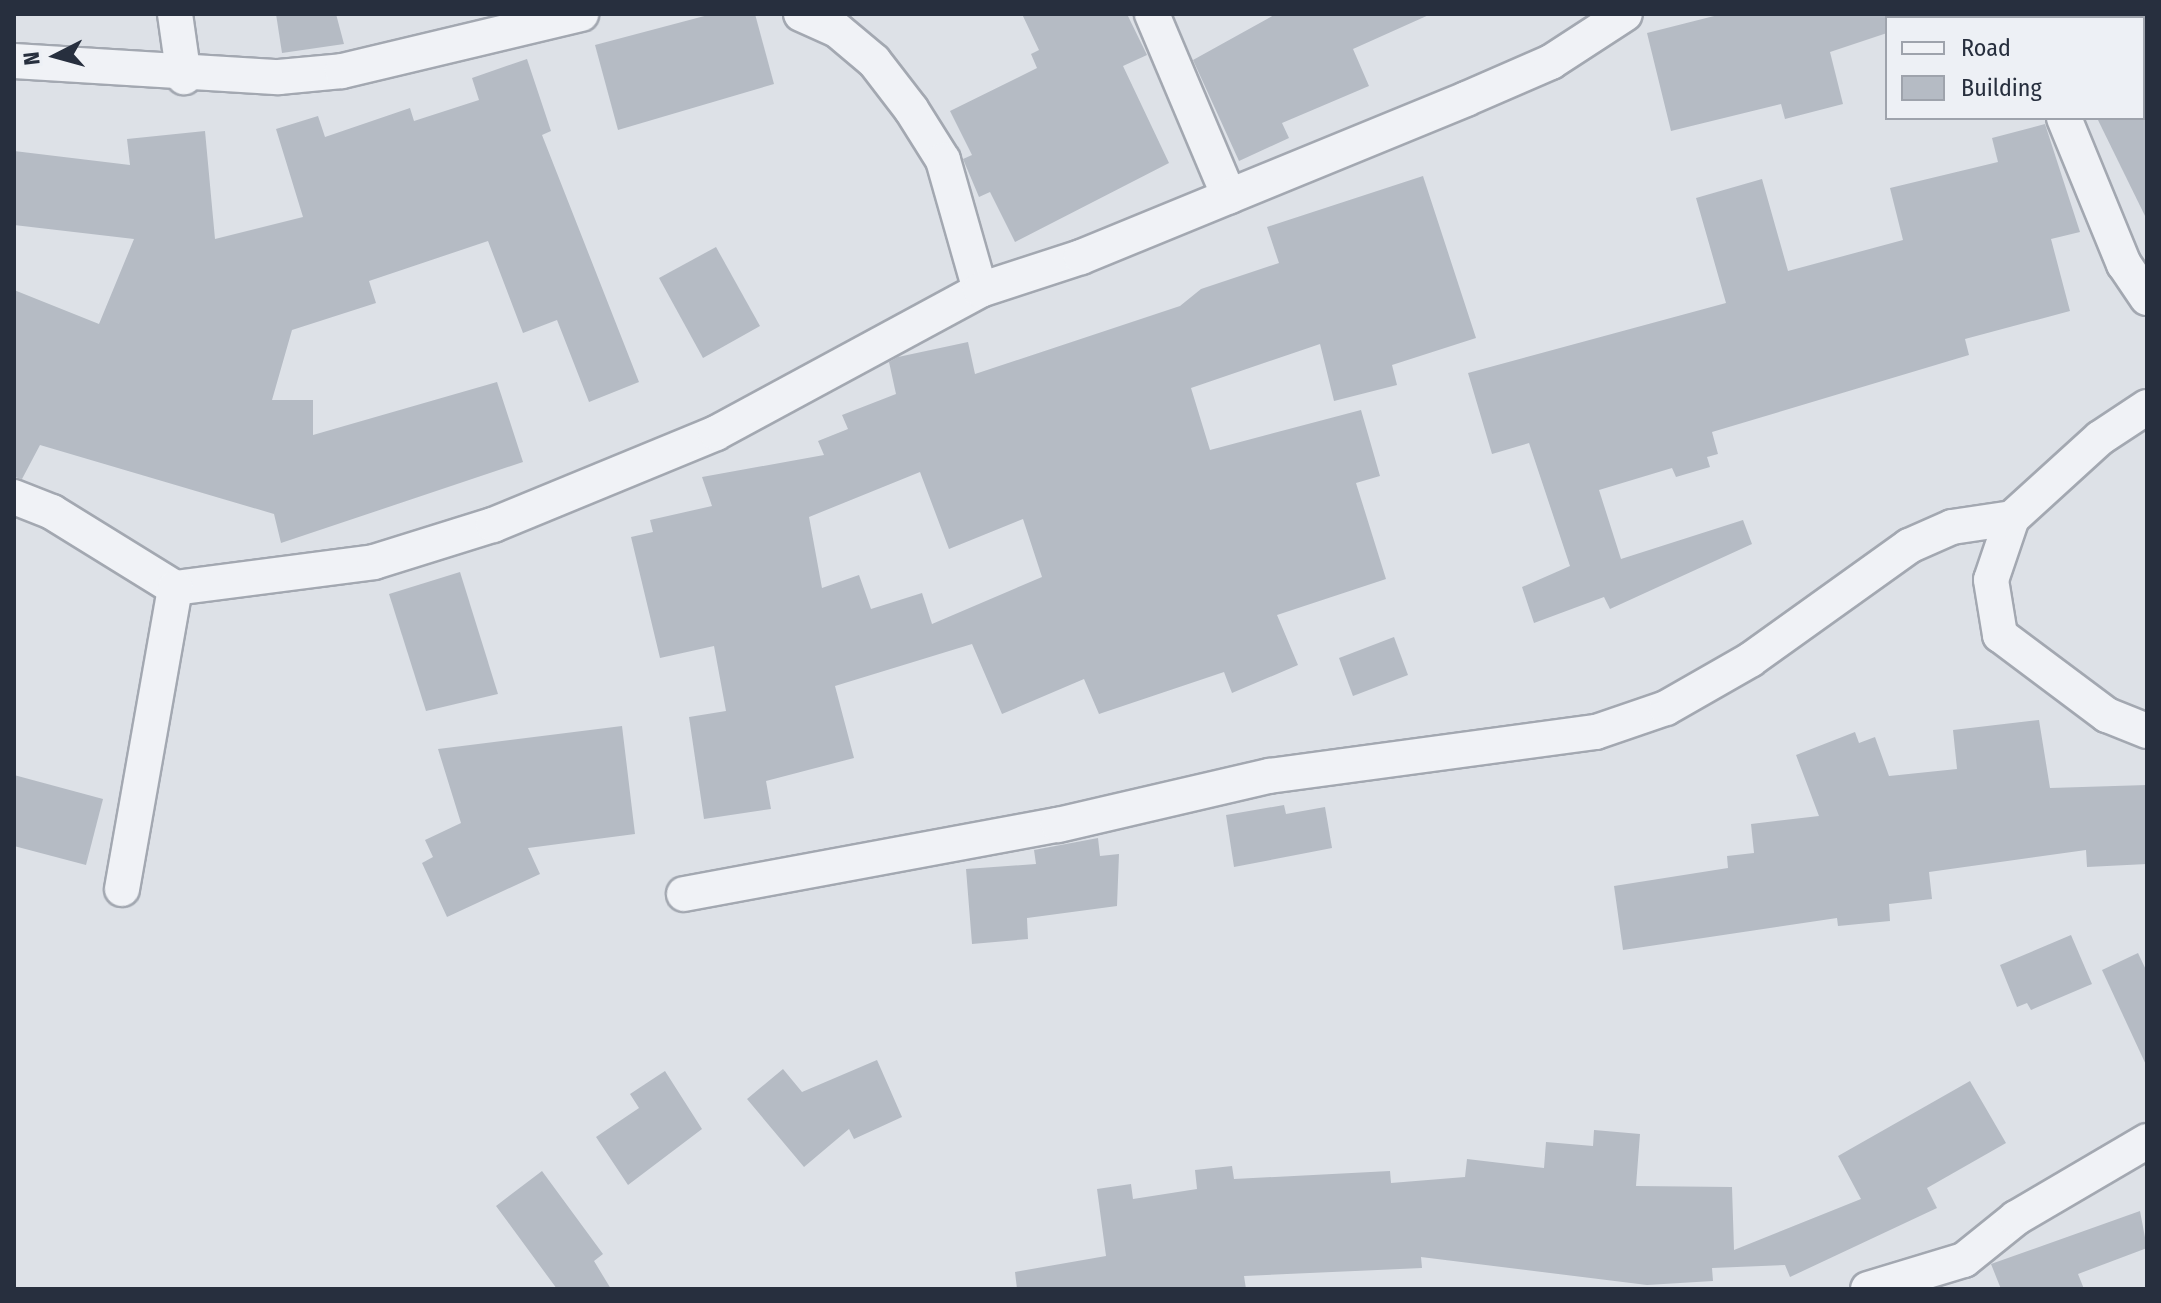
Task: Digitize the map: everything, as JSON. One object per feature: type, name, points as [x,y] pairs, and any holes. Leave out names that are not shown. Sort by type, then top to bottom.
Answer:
[{"type":"street","points":[[175,14],[184,77]]},
{"type":"street","points":[[14,61],[184,77],[342,71],[581,14]]},
{"type":"street","points":[[801,14],[837,30],[874,61],[911,109],[943,160],[980,290]]},
{"type":"street","points":[[1152,14],[1229,196]]},
{"type":"street","points":[[14,497],[175,588],[374,562],[493,525],[716,433],[980,290],[1229,196],[1551,62],[1625,14]]},
{"type":"street","points":[[2065,120],[2124,264],[2147,298]]},
{"type":"street","points":[[2147,407],[2100,438],[2012,518],[1991,580],[2000,635],[2107,715],[2147,731]]},
{"type":"street","points":[[684,894],[1058,825],[1269,776],[1596,732],[1666,708],[1750,660],[1909,546],[1952,527],[2012,518]]},
{"type":"street","points":[[122,889],[175,588]]},
{"type":"street","points":[[1868,1289],[1970,1275],[2016,1218],[2147,1141]]},
{"type":"building","points":[[276,14],[336,14],[344,44],[282,53]]},
{"type":"building","points":[[712,14],[755,14],[774,84],[618,130],[595,45]]},
{"type":"building","points":[[1022,14],[1127,14],[1147,55],[1123,66],[1169,163],[1015,242],[990,192],[979,197],[963,159],[972,155],[950,111],[1037,68],[1031,54],[1039,50]]},
{"type":"building","points":[[1276,14],[1431,14],[1353,49],[1369,86],[1282,123],[1289,138],[1239,161],[1193,60]]},
{"type":"building","points":[[1722,14],[1926,14],[1885,16],[1885,34],[1830,52],[1843,104],[1785,119],[1781,104],[1671,131],[1647,33]]},
{"type":"building","points":[[527,59],[551,131],[542,135],[639,382],[589,402],[557,320],[523,333],[488,241],[369,281],[376,303],[292,330],[272,400],[313,400],[313,435],[497,382],[523,462],[281,543],[274,514],[40,445],[22,479],[14,477],[14,290],[99,324],[134,239],[14,225],[14,151],[130,165],[127,139],[205,131],[215,239],[303,217],[276,129],[318,116],[325,137],[410,108],[414,121],[479,100],[472,78]]},
{"type":"building","points":[[2147,118],[2147,220],[2098,120]]},
{"type":"building","points":[[2045,124],[2080,232],[2051,239],[2070,311],[1965,339],[1969,355],[1712,432],[1718,454],[1707,457],[1710,467],[1676,477],[1672,468],[1599,490],[1621,559],[1743,520],[1752,544],[1610,609],[1604,597],[1534,623],[1522,587],[1570,566],[1529,443],[1492,454],[1468,373],[1726,303],[1696,198],[1762,179],[1788,271],[1903,240],[1890,188],[1998,162],[1992,138]]},
{"type":"building","points":[[1423,176],[1476,338],[1392,365],[1397,385],[1334,401],[1320,344],[1191,388],[1210,450],[1361,410],[1380,476],[1356,483],[1386,579],[1277,615],[1298,665],[1232,693],[1224,672],[1099,714],[1084,679],[1002,714],[972,644],[835,686],[854,758],[766,781],[771,809],[704,819],[689,717],[726,711],[714,646],[660,658],[631,537],[653,532],[650,520],[712,506],[702,477],[824,455],[818,441],[848,429],[842,415],[896,394],[889,362],[898,357],[968,342],[975,374],[1180,306],[1201,289],[1279,263],[1267,227]],"holes":[[[920,472],[949,549],[1023,519],[1042,577],[932,624],[922,593],[871,609],[859,575],[822,588],[809,517]]]},
{"type":"building","points":[[716,247],[760,326],[703,358],[659,278]]},
{"type":"building","points":[[460,572],[498,694],[426,711],[389,594]]},
{"type":"building","points":[[1394,637],[1408,675],[1353,696],[1339,658]]},
{"type":"building","points":[[2039,720],[2050,788],[2147,785],[2147,864],[2087,867],[2086,850],[1929,872],[1932,899],[1889,904],[1890,921],[1838,926],[1837,918],[1623,950],[1614,886],[1728,868],[1727,856],[1754,853],[1751,824],[1819,816],[1796,755],[1855,732],[1859,743],[1875,737],[1889,776],[1957,769],[1953,730]]},
{"type":"building","points":[[622,726],[635,834],[528,848],[540,874],[447,917],[422,863],[433,857],[425,840],[461,823],[438,749]]},
{"type":"building","points":[[14,775],[103,799],[86,865],[14,846]]},
{"type":"building","points":[[1284,805],[1286,814],[1325,807],[1332,848],[1234,867],[1226,815]]},
{"type":"building","points":[[1098,838],[1100,856],[1119,854],[1117,906],[1027,918],[1028,939],[972,944],[966,869],[1036,864],[1034,850]]},
{"type":"building","points":[[2071,935],[2092,984],[2031,1010],[2027,1003],[2017,1007],[2000,965]]},
{"type":"building","points":[[2138,953],[2147,972],[2147,1067],[2102,970]]},
{"type":"building","points":[[877,1060],[902,1117],[854,1139],[849,1129],[804,1167],[747,1099],[783,1069],[802,1092]]},
{"type":"building","points":[[665,1071],[702,1129],[628,1185],[596,1137],[639,1108],[630,1094]]},
{"type":"building","points":[[1970,1081],[2006,1143],[1927,1188],[1937,1208],[1790,1277],[1785,1265],[1712,1268],[1713,1281],[1647,1285],[1421,1257],[1422,1268],[1244,1276],[1246,1289],[1017,1289],[1015,1272],[1106,1256],[1097,1189],[1131,1184],[1133,1199],[1197,1189],[1195,1170],[1232,1166],[1234,1179],[1390,1171],[1391,1183],[1465,1177],[1467,1159],[1544,1168],[1546,1142],[1593,1146],[1594,1130],[1640,1134],[1636,1186],[1732,1187],[1734,1250],[1861,1199],[1838,1156]]},
{"type":"building","points":[[542,1171],[603,1254],[594,1261],[611,1289],[557,1289],[496,1206]]},
{"type":"building","points":[[2140,1211],[2147,1248],[2078,1274],[2084,1289],[2001,1289],[1991,1264]]}]
